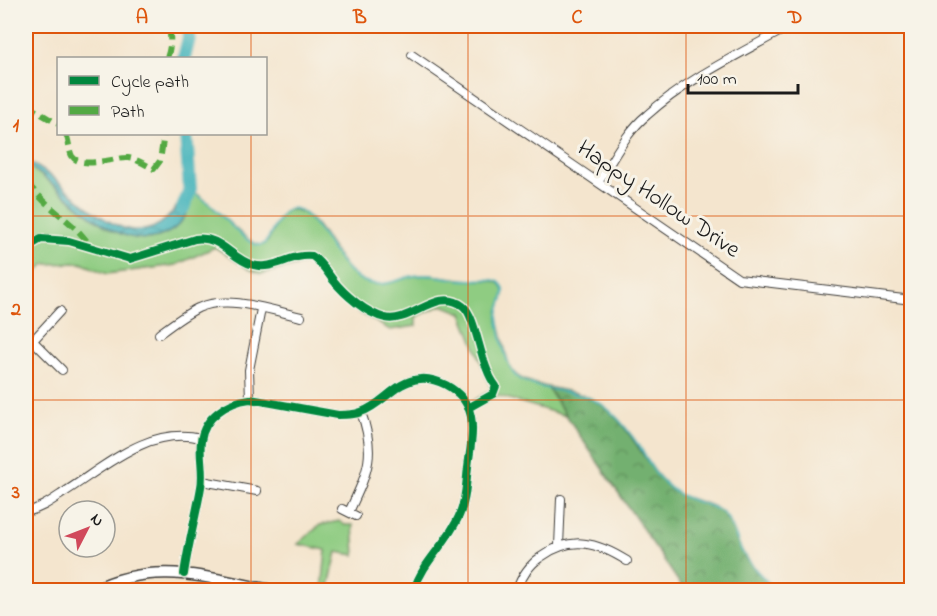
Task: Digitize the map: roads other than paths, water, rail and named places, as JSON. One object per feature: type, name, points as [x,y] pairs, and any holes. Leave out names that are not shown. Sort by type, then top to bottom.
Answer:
[{"type":"street","points":[[598,182],[631,132],[646,115],[701,76],[788,27]]},
{"type":"street","name":"Happy Hollow Drive","points":[[412,55],[739,279],[912,300]]},
{"type":"street","points":[[159,334],[192,311],[212,303],[228,302],[301,317]]},
{"type":"street","points":[[250,399],[249,370],[261,309]]},
{"type":"street","points":[[26,348],[60,311]]},
{"type":"street","points":[[33,341],[62,370]]},
{"type":"street","points":[[184,573],[202,481],[201,438],[210,421],[221,409],[250,399],[338,415],[362,412],[377,404],[397,387],[420,379],[430,379],[450,387],[462,398],[470,410],[472,426],[461,510],[451,532],[424,567],[414,591]]},
{"type":"street","points":[[349,512],[366,476],[369,462],[369,439],[362,412]]},
{"type":"street","points":[[26,513],[47,503],[144,442],[177,434],[201,438]]},
{"type":"street","points":[[202,481],[257,491]]},
{"type":"street","points":[[559,546],[561,499]]},
{"type":"street","points":[[518,591],[530,566],[559,546],[572,543],[595,545],[627,561]]},
{"type":"street","points":[[93,591],[131,576],[157,572],[184,573],[271,591]]},
{"type":"water","points":[[26,160],[49,174],[108,221],[123,228],[138,230],[153,228],[173,211],[186,188],[194,192],[184,218],[170,232],[144,239],[126,236],[90,215],[26,165]]},
{"type":"waterway","points":[[184,57],[189,38],[188,26]]},
{"type":"waterway","points":[[183,208],[190,190],[186,135]]},
{"type":"waterway","points":[[190,190],[212,206],[242,236],[261,245],[266,242],[283,214],[289,209],[296,209],[313,222],[350,272],[369,283],[386,283],[420,275],[499,282],[504,290],[498,316],[500,330],[506,357],[516,376],[534,385],[580,395],[601,404],[629,432],[666,485],[681,495],[723,513],[747,558],[758,573],[776,590]]}]
